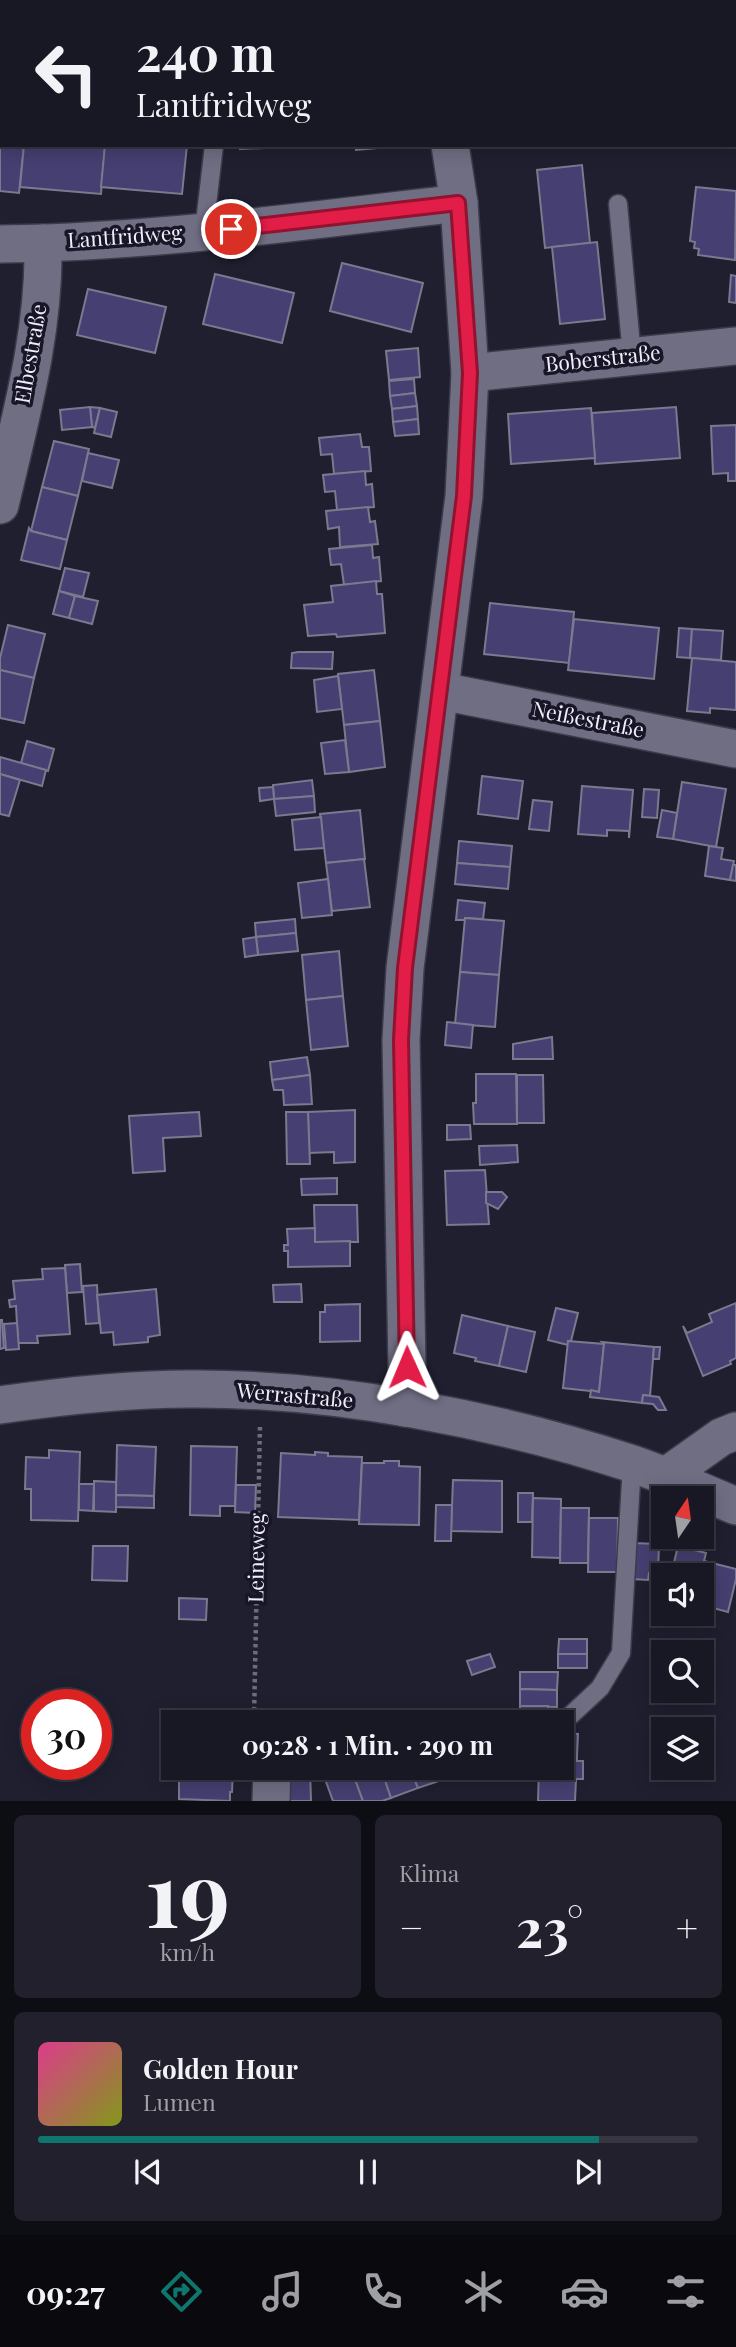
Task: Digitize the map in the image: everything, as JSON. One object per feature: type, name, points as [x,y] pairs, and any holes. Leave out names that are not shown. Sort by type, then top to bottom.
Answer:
[{"type":"street","points":[[405,1408],[407,1367],[401,1040],[405,968],[464,496],[470,373],[458,203],[450,147]]},
{"type":"street","name":"Lantfridweg","points":[[0,244],[205,232],[458,203]]},
{"type":"street","name":"Elbestraße","points":[[0,505],[39,319],[44,278],[43,243]]},
{"type":"street","name":"Boberstraße","points":[[470,373],[736,346]]},
{"type":"street","name":"Neißestraße","points":[[441,691],[736,749]]},
{"type":"street","name":"Werrastraße","points":[[0,1405],[120,1391],[191,1389],[261,1391],[405,1408],[501,1427],[632,1464],[736,1507]]},
{"type":"street","points":[[666,1476],[729,1434]]},
{"type":"street","points":[[271,1801],[272,1780]]},
{"type":"lane","points":[[205,232],[214,147]]},
{"type":"lane","points":[[618,204],[632,356]]},
{"type":"lane","points":[[574,1712],[600,1688],[621,1653],[632,1464]]},
{"type":"path","name":"Leineweg","points":[[254,1710],[261,1391]]},
{"type":"building","points":[[0,147],[24,147],[19,193],[0,191]]},
{"type":"building","points":[[24,147],[105,147],[101,194],[20,187]]},
{"type":"building","points":[[105,147],[187,147],[182,194],[101,187]]},
{"type":"building","points":[[240,147],[264,147],[264,148]]},
{"type":"building","points":[[356,147],[389,147],[356,150]]},
{"type":"building","points":[[582,165],[590,243],[545,248],[537,170]]},
{"type":"building","points":[[696,187],[736,191],[735,260],[698,255],[699,249],[694,248],[695,242],[690,241]]},
{"type":"building","points":[[597,242],[605,319],[560,324],[552,247]]},
{"type":"building","points":[[342,263],[423,283],[411,332],[330,311]]},
{"type":"building","points":[[215,274],[294,293],[282,343],[203,324]]},
{"type":"building","points":[[731,275],[736,276],[736,303],[729,302]]},
{"type":"building","points":[[88,289],[166,307],[155,353],[77,335]]},
{"type":"building","points":[[418,348],[420,377],[389,380],[386,351]]},
{"type":"building","points":[[414,379],[415,393],[390,396],[389,381]]},
{"type":"building","points":[[415,393],[417,406],[392,409],[390,396]]},
{"type":"building","points":[[417,406],[418,419],[393,422],[392,409]]},
{"type":"building","points":[[90,407],[100,408],[95,428],[92,427]]},
{"type":"building","points":[[90,407],[92,427],[62,430],[60,410]]},
{"type":"building","points":[[676,407],[680,458],[595,464],[592,413]]},
{"type":"building","points":[[100,408],[117,412],[111,437],[94,433]]},
{"type":"building","points":[[591,408],[595,458],[511,464],[508,414]]},
{"type":"building","points":[[418,419],[419,434],[395,436],[393,422]]},
{"type":"building","points":[[736,425],[736,481],[728,481],[728,473],[713,474],[711,426]]},
{"type":"building","points":[[360,434],[362,447],[369,447],[371,471],[334,474],[332,454],[321,455],[319,438]]},
{"type":"building","points":[[54,441],[89,449],[78,496],[42,487]]},
{"type":"building","points":[[88,453],[119,460],[112,488],[82,481]]},
{"type":"building","points":[[365,471],[366,485],[372,484],[374,507],[337,510],[335,491],[325,492],[323,475]]},
{"type":"building","points":[[42,487],[78,496],[67,540],[31,531]]},
{"type":"building","points":[[368,507],[370,522],[375,521],[378,544],[340,547],[339,527],[328,529],[326,511]]},
{"type":"building","points":[[29,528],[31,531],[67,540],[60,569],[21,560]]},
{"type":"building","points":[[372,545],[373,558],[379,557],[381,581],[344,585],[341,564],[331,565],[329,549]]},
{"type":"building","points":[[65,568],[89,573],[83,597],[59,591]]},
{"type":"building","points":[[376,581],[377,594],[382,594],[385,633],[337,637],[336,634],[308,636],[304,605],[333,602],[331,586]]},
{"type":"building","points":[[59,591],[75,596],[69,618],[53,614]]},
{"type":"building","points":[[75,596],[98,601],[92,624],[69,618]]},
{"type":"building","points":[[490,603],[574,612],[569,663],[484,654]]},
{"type":"building","points":[[574,619],[659,628],[654,679],[568,670]]},
{"type":"building","points":[[8,625],[45,634],[34,678],[0,670],[0,658]]},
{"type":"building","points":[[679,628],[692,629],[690,658],[677,657]]},
{"type":"building","points":[[692,629],[723,631],[721,660],[690,658]]},
{"type":"building","points":[[333,652],[332,669],[291,668],[292,653]]},
{"type":"building","points":[[692,658],[736,662],[736,710],[710,708],[710,713],[687,711]]},
{"type":"building","points":[[0,670],[34,678],[24,723],[0,718]]},
{"type":"building","points":[[374,670],[380,721],[344,725],[338,674]]},
{"type":"building","points":[[338,676],[342,709],[317,712],[314,680]]},
{"type":"building","points":[[380,721],[385,767],[349,772],[344,725]]},
{"type":"building","points":[[345,740],[349,772],[325,774],[321,743]]},
{"type":"building","points":[[27,741],[54,749],[48,771],[21,763]]},
{"type":"building","points":[[0,757],[46,770],[42,786],[0,774]]},
{"type":"building","points":[[0,774],[20,780],[9,816],[0,814]]},
{"type":"building","points":[[482,776],[523,781],[518,819],[478,814]]},
{"type":"building","points":[[312,780],[314,796],[274,799],[273,785]]},
{"type":"building","points":[[682,782],[726,789],[716,847],[673,839]]},
{"type":"building","points":[[582,786],[633,790],[629,838],[629,831],[607,830],[607,836],[578,834]]},
{"type":"building","points":[[273,787],[274,799],[260,801],[259,788]]},
{"type":"building","points":[[644,789],[659,790],[657,818],[642,817]]},
{"type":"building","points":[[314,796],[315,812],[276,816],[274,799]]},
{"type":"building","points":[[533,800],[552,802],[549,831],[529,829]]},
{"type":"building","points":[[360,810],[365,859],[326,863],[320,814]]},
{"type":"building","points":[[662,810],[677,813],[673,839],[657,837]]},
{"type":"building","points":[[321,817],[324,848],[295,850],[292,820]]},
{"type":"building","points":[[459,841],[512,846],[510,867],[457,863]]},
{"type":"building","points":[[709,846],[723,848],[721,859],[734,861],[730,880],[705,876]]},
{"type":"building","points":[[364,859],[370,907],[332,911],[326,863]]},
{"type":"building","points":[[457,863],[510,867],[508,889],[455,884]]},
{"type":"building","points":[[733,865],[736,865],[736,881],[730,880]]},
{"type":"building","points":[[328,879],[332,915],[302,918],[298,883]]},
{"type":"building","points":[[458,900],[485,903],[483,919],[456,920]]},
{"type":"building","points":[[465,918],[504,921],[499,975],[460,972]]},
{"type":"building","points":[[295,919],[296,933],[256,937],[255,923]]},
{"type":"building","points":[[296,933],[298,951],[258,955],[256,937]]},
{"type":"building","points":[[256,937],[258,955],[245,957],[243,939]]},
{"type":"building","points":[[339,951],[343,996],[306,1000],[302,955]]},
{"type":"building","points":[[460,972],[499,975],[495,1027],[455,1024]]},
{"type":"building","points":[[343,996],[348,1046],[311,1050],[306,1000]]},
{"type":"building","points":[[447,1022],[473,1025],[471,1048],[445,1045]]},
{"type":"building","points":[[552,1037],[553,1059],[513,1059],[513,1044]]},
{"type":"building","points":[[307,1057],[310,1075],[272,1080],[270,1062]]},
{"type":"building","points":[[476,1074],[516,1074],[517,1124],[474,1124]]},
{"type":"building","points":[[310,1075],[312,1104],[284,1105],[283,1090],[274,1090],[272,1080]]},
{"type":"building","points":[[517,1075],[543,1075],[544,1123],[517,1123]]},
{"type":"building","points":[[355,1110],[355,1162],[334,1163],[334,1152],[309,1153],[308,1112]]},
{"type":"building","points":[[199,1112],[201,1136],[163,1138],[165,1171],[133,1173],[129,1116]]},
{"type":"building","points":[[286,1112],[308,1112],[310,1164],[287,1164]]},
{"type":"building","points":[[447,1125],[470,1125],[471,1139],[447,1140]]},
{"type":"building","points":[[517,1145],[518,1162],[480,1165],[479,1146]]},
{"type":"building","points":[[485,1170],[489,1224],[447,1225],[445,1171]]},
{"type":"building","points":[[337,1178],[337,1194],[302,1195],[301,1179]]},
{"type":"building","points":[[486,1192],[502,1192],[507,1197],[498,1209],[486,1203]]},
{"type":"building","points":[[314,1205],[357,1205],[358,1242],[315,1242]]},
{"type":"building","points":[[315,1228],[315,1242],[350,1241],[350,1266],[288,1267],[288,1251],[284,1251],[284,1245],[288,1245],[287,1229]]},
{"type":"building","points":[[80,1264],[82,1292],[67,1293],[65,1265]]},
{"type":"building","points":[[65,1268],[70,1334],[37,1336],[38,1343],[18,1343],[16,1306],[10,1307],[9,1300],[15,1299],[13,1281],[43,1279],[42,1269]]},
{"type":"building","points":[[301,1284],[302,1302],[274,1302],[273,1285]]},
{"type":"building","points":[[97,1285],[99,1323],[86,1324],[83,1286]]},
{"type":"building","points":[[156,1289],[160,1335],[148,1337],[148,1342],[114,1345],[113,1332],[101,1333],[97,1295]]},
{"type":"building","points":[[736,1303],[736,1358],[730,1361],[731,1364],[703,1376],[683,1326],[687,1333],[712,1322],[709,1314]]},
{"type":"building","points":[[360,1304],[360,1341],[320,1342],[320,1312],[325,1312],[325,1305]]},
{"type":"building","points":[[556,1308],[578,1313],[568,1345],[548,1340]]},
{"type":"building","points":[[462,1315],[508,1326],[499,1366],[454,1353]]},
{"type":"building","points":[[0,1320],[4,1348],[0,1349]]},
{"type":"building","points":[[17,1323],[19,1349],[6,1350],[4,1324]]},
{"type":"building","points":[[508,1326],[535,1332],[526,1372],[499,1366]]},
{"type":"building","points":[[568,1341],[604,1344],[599,1392],[563,1388]]},
{"type":"building","points":[[602,1342],[654,1347],[650,1396],[643,1395],[642,1403],[590,1397],[591,1390],[599,1392],[604,1344]]},
{"type":"building","points":[[654,1347],[660,1347],[659,1359],[653,1359]]},
{"type":"building","points":[[643,1395],[659,1397],[666,1410],[658,1410],[653,1404],[642,1403]]},
{"type":"building","points":[[117,1445],[156,1447],[154,1496],[116,1495]]},
{"type":"building","points":[[191,1446],[237,1447],[235,1506],[220,1506],[220,1516],[190,1515]]},
{"type":"building","points":[[49,1450],[80,1452],[78,1521],[31,1520],[31,1489],[25,1489],[26,1457],[49,1458]]},
{"type":"building","points":[[315,1452],[328,1453],[328,1456],[362,1457],[359,1520],[278,1517],[281,1453],[315,1455]]},
{"type":"building","points":[[399,1461],[399,1466],[420,1467],[419,1525],[359,1524],[362,1463]]},
{"type":"building","points":[[453,1480],[502,1481],[502,1532],[451,1531]]},
{"type":"building","points":[[94,1481],[116,1482],[116,1512],[94,1511]]},
{"type":"building","points":[[79,1484],[94,1484],[93,1511],[79,1510]]},
{"type":"building","points":[[236,1485],[256,1485],[255,1513],[235,1512]]},
{"type":"building","points":[[518,1493],[533,1493],[532,1522],[518,1522]]},
{"type":"building","points":[[116,1495],[154,1496],[154,1508],[116,1507]]},
{"type":"building","points":[[533,1498],[561,1499],[560,1558],[532,1557]]},
{"type":"building","points":[[436,1505],[452,1505],[451,1541],[435,1541]]},
{"type":"building","points":[[561,1508],[589,1508],[588,1563],[560,1563]]},
{"type":"building","points":[[589,1518],[618,1518],[617,1572],[588,1572]]},
{"type":"building","points":[[632,1543],[651,1544],[651,1549],[659,1549],[658,1563],[651,1563],[648,1580],[632,1579]]},
{"type":"building","points":[[93,1546],[128,1546],[127,1581],[92,1580]]},
{"type":"building","points":[[677,1549],[690,1549],[706,1553],[704,1561],[712,1563],[674,1563]]},
{"type":"building","points":[[714,1564],[736,1569],[728,1612],[714,1608]]},
{"type":"building","points":[[179,1598],[207,1599],[206,1620],[179,1619]]},
{"type":"building","points":[[559,1639],[587,1639],[587,1654],[558,1654]]},
{"type":"building","points":[[490,1654],[495,1667],[472,1675],[467,1661]]},
{"type":"building","points":[[558,1654],[587,1654],[587,1668],[558,1668]]},
{"type":"building","points":[[520,1672],[558,1672],[557,1690],[520,1689]]},
{"type":"building","points":[[520,1689],[557,1690],[557,1707],[520,1706]]},
{"type":"building","points":[[520,1706],[548,1706],[548,1710],[520,1710]]},
{"type":"building","points":[[574,1734],[578,1734],[577,1756],[574,1756]]},
{"type":"building","points":[[574,1756],[577,1756],[577,1761],[583,1761],[583,1779],[576,1779],[575,1801],[538,1801],[539,1780],[574,1780]]},
{"type":"building","points":[[179,1780],[232,1780],[230,1801],[179,1799]]},
{"type":"building","points":[[286,1780],[310,1780],[311,1801],[287,1801]]},
{"type":"building","points":[[325,1780],[355,1780],[363,1801],[333,1801]]},
{"type":"building","points":[[355,1780],[385,1780],[391,1798],[363,1801]]},
{"type":"building","points":[[385,1780],[415,1780],[418,1788],[391,1798]]},
{"type":"building","points":[[415,1780],[442,1780],[418,1788]]},
{"type":"route","points":[[231,229],[458,203],[470,373],[464,496],[405,968],[401,1040],[407,1367]]}]
